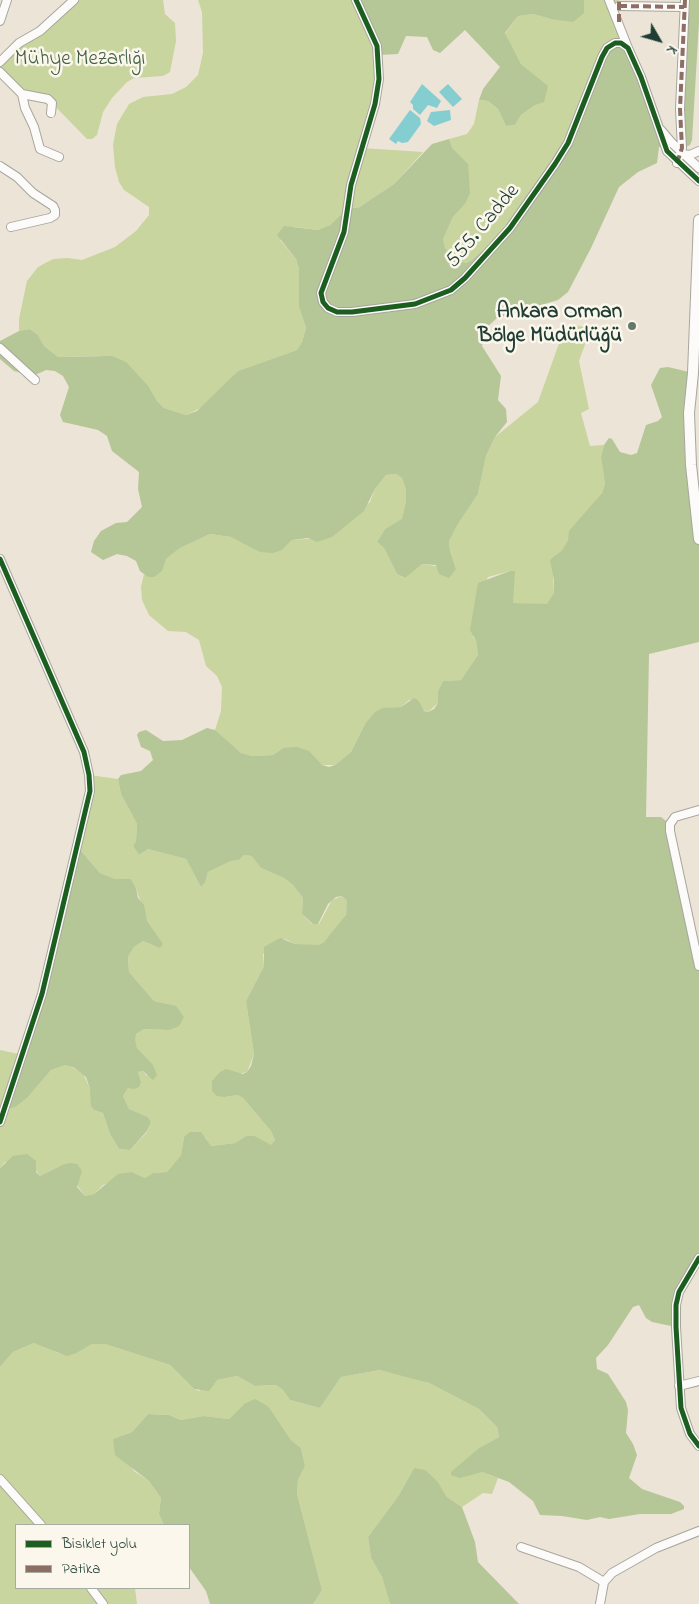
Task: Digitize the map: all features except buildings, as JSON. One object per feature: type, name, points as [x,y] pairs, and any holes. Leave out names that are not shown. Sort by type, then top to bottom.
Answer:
[{"type":"main road","points":[[699,220],[693,373],[689,413],[691,465],[699,540]]},
{"type":"street","points":[[0,21],[7,0]]},
{"type":"street","points":[[0,62],[19,43],[40,32],[74,0]]},
{"type":"street","name":"555. Cadde","points":[[356,0],[377,46],[379,79],[375,104],[351,185],[344,232],[321,293],[323,302],[337,312],[415,304],[451,290],[465,278],[510,228],[568,143],[607,48],[621,43],[628,48]]},
{"type":"street","points":[[609,0],[641,76],[664,146],[677,163],[699,181]]},
{"type":"street","points":[[619,22],[619,3],[685,4],[680,109],[682,153],[677,163]]},
{"type":"street","points":[[0,72],[22,94],[25,108],[34,126],[40,149],[59,157]]},
{"type":"street","points":[[22,94],[48,99],[52,103],[52,113]]},
{"type":"street","points":[[658,126],[682,153],[699,168]]},
{"type":"street","points":[[682,153],[690,155],[699,151]]},
{"type":"street","points":[[0,166],[18,178],[33,193],[53,206],[55,210],[52,217],[11,227]]},
{"type":"street","points":[[0,348],[35,380]]},
{"type":"street","points":[[0,559],[84,752],[90,791],[42,994],[0,1122]]},
{"type":"street","points":[[699,810],[675,817],[670,824],[670,831],[695,929],[699,966]]},
{"type":"street","points":[[699,1258],[679,1292],[676,1305],[679,1386],[685,1421],[690,1434],[699,1446]]},
{"type":"street","points":[[679,1386],[699,1381]]},
{"type":"street","points":[[0,1479],[40,1524]]},
{"type":"street","points":[[600,1604],[604,1582],[612,1573],[656,1548],[699,1531]]},
{"type":"street","points":[[521,1547],[580,1568],[604,1582]]},
{"type":"street","points":[[92,1589],[103,1604]]},
{"type":"green space","name":"Mühye Mezarlığı","points":[[74,0],[163,0],[165,14],[175,23],[176,41],[170,72],[163,76],[134,78],[127,82],[112,98],[103,112],[97,135],[92,139],[87,139],[48,99],[22,94],[0,72],[0,62]]},
{"type":"green space","points":[[198,0],[356,0],[371,30],[379,79],[362,148],[423,152],[394,184],[358,208],[348,208],[330,225],[318,230],[295,227],[280,240],[296,259],[299,269],[299,307],[306,328],[302,342],[297,350],[238,371],[205,406],[186,415],[164,408],[157,401],[149,387],[99,356],[58,357],[44,346],[38,335],[30,329],[19,331],[19,319],[27,281],[38,267],[53,259],[68,258],[82,260],[115,247],[136,231],[149,215],[149,207],[124,190],[119,182],[115,167],[113,145],[117,124],[129,104],[143,97],[172,94],[186,87],[198,75],[203,53],[202,12]]},
{"type":"green space","points":[[356,0],[584,0],[584,13],[573,22],[533,14],[518,16],[505,33],[521,64],[548,86],[544,102],[535,105],[521,115],[515,125],[506,126],[498,109],[488,101],[479,100],[483,89],[500,67],[465,30],[440,53],[433,50],[427,37],[406,36],[398,54],[378,55]]},
{"type":"green space","points":[[584,0],[619,0],[619,22],[628,48],[510,228],[473,260],[466,263],[457,262],[445,248],[443,239],[453,217],[465,204],[449,139],[467,134],[474,124],[479,100],[488,101],[498,109],[506,126],[515,125],[521,115],[535,105],[547,86],[521,64],[505,34],[518,16],[533,14],[551,19],[584,13]]},
{"type":"green space","points":[[690,0],[699,0],[699,22],[692,140],[690,145],[686,147],[683,108]]},
{"type":"green space","points":[[615,43],[628,48],[664,146],[659,147],[657,163],[638,172],[619,187],[568,292],[558,300],[497,318],[486,328],[482,346],[501,376],[498,400],[506,409],[507,422],[495,437],[486,456],[478,494],[449,541],[456,569],[449,578],[439,574],[436,565],[422,564],[405,578],[397,574],[384,548],[377,542],[385,529],[402,519],[406,501],[406,490],[402,478],[396,474],[386,475],[375,489],[364,511],[332,537],[317,542],[308,538],[292,540],[282,550],[273,553],[260,552],[231,537],[210,534],[180,548],[166,559],[162,571],[154,577],[148,577],[140,571],[136,561],[127,556],[117,554],[103,560],[91,552],[94,541],[101,531],[116,523],[127,522],[142,507],[138,489],[139,472],[112,451],[107,436],[98,430],[63,422],[60,415],[69,387],[63,376],[55,371],[46,370],[33,376],[14,371],[0,359],[0,341],[19,331],[30,329],[38,335],[44,346],[58,357],[112,356],[126,362],[149,387],[157,401],[164,408],[186,415],[197,411],[238,371],[297,350],[302,342],[306,328],[299,307],[299,269],[296,259],[277,235],[284,226],[318,230],[330,225],[348,208],[358,208],[394,184],[432,144],[449,139],[452,148],[468,164],[470,193],[465,204],[453,217],[443,239],[445,248],[457,261],[466,263],[472,260],[510,228],[555,164],[602,57]]},
{"type":"green space","points":[[572,325],[591,328],[579,361],[589,409],[581,413],[590,446],[604,445],[601,457],[605,484],[602,493],[580,520],[562,550],[557,554],[553,572],[554,594],[547,605],[513,603],[510,571],[488,577],[478,596],[473,637],[476,641],[478,655],[461,680],[443,681],[438,703],[428,712],[421,709],[418,700],[409,700],[401,707],[389,708],[365,724],[351,752],[335,765],[322,765],[283,748],[273,755],[252,756],[241,753],[215,730],[221,711],[222,687],[217,676],[206,666],[199,640],[186,632],[168,631],[149,615],[142,600],[141,587],[144,574],[148,577],[162,567],[166,559],[180,548],[210,534],[231,537],[244,543],[282,550],[292,540],[332,537],[370,502],[375,489],[386,475],[396,474],[402,478],[406,490],[402,520],[385,529],[377,542],[384,548],[397,574],[404,578],[422,564],[456,569],[449,541],[478,494],[486,456],[495,437],[538,402],[562,335]]},
{"type":"green space","points":[[668,367],[693,373],[689,413],[699,539],[699,642],[649,654],[646,817],[661,817],[670,824],[699,966],[699,1258],[679,1292],[676,1327],[652,1322],[646,1318],[639,1305],[633,1307],[608,1345],[596,1358],[597,1369],[608,1374],[626,1402],[628,1410],[626,1433],[637,1455],[629,1478],[642,1489],[680,1502],[684,1509],[671,1514],[640,1514],[609,1519],[600,1517],[587,1520],[540,1515],[533,1501],[509,1482],[482,1472],[460,1478],[451,1475],[451,1472],[479,1448],[499,1437],[497,1427],[479,1409],[429,1383],[380,1370],[341,1377],[320,1408],[290,1400],[283,1390],[276,1385],[255,1386],[237,1376],[217,1380],[209,1391],[194,1389],[170,1365],[105,1344],[92,1344],[77,1353],[67,1356],[34,1343],[13,1352],[0,1367],[0,1168],[13,1156],[27,1154],[36,1161],[36,1172],[40,1176],[62,1165],[77,1164],[82,1171],[77,1187],[85,1196],[94,1194],[118,1174],[132,1172],[145,1178],[153,1173],[167,1172],[181,1155],[184,1137],[190,1132],[201,1132],[211,1146],[235,1143],[246,1136],[255,1136],[271,1145],[275,1140],[271,1131],[243,1098],[238,1095],[217,1096],[212,1091],[212,1081],[220,1072],[226,1069],[243,1074],[251,1066],[254,1054],[246,1001],[264,966],[264,947],[280,938],[295,944],[318,945],[324,942],[346,915],[347,901],[342,896],[336,897],[328,904],[318,924],[313,924],[302,914],[303,898],[293,885],[284,878],[261,868],[252,856],[244,855],[239,860],[231,861],[208,872],[205,883],[201,887],[186,859],[148,849],[139,855],[133,846],[136,841],[137,824],[121,794],[118,779],[121,775],[141,771],[153,760],[150,751],[141,747],[137,735],[139,732],[146,730],[163,741],[182,740],[207,728],[215,730],[241,753],[252,756],[273,755],[283,748],[297,747],[309,751],[322,765],[329,767],[335,765],[351,752],[365,724],[375,712],[383,708],[401,707],[414,698],[418,700],[424,711],[428,712],[434,709],[438,703],[438,692],[443,681],[461,680],[478,655],[476,641],[470,630],[478,583],[510,571],[515,571],[513,603],[547,604],[554,593],[554,580],[550,560],[562,550],[568,540],[569,531],[602,493],[605,484],[601,457],[604,445],[609,438],[612,439],[620,452],[631,455],[637,453],[646,425],[658,421],[662,417],[651,385],[660,368]]},
{"type":"green space","points":[[89,775],[118,779],[121,794],[137,824],[136,841],[133,846],[139,855],[148,849],[186,859],[201,887],[205,883],[208,872],[231,861],[239,860],[244,855],[253,856],[261,868],[284,878],[293,885],[303,898],[302,914],[312,924],[319,924],[332,900],[342,896],[347,901],[347,905],[346,915],[324,942],[318,945],[305,945],[295,944],[285,939],[263,954],[264,966],[246,1001],[254,1054],[247,1072],[238,1074],[225,1097],[238,1095],[243,1098],[271,1131],[275,1140],[271,1146],[255,1136],[246,1136],[235,1143],[210,1146],[205,1137],[184,1137],[181,1155],[167,1172],[153,1173],[145,1178],[132,1172],[103,1185],[94,1194],[85,1196],[62,1165],[40,1176],[35,1169],[5,1162],[0,1168],[0,1050],[23,1055],[28,1097],[51,1070],[65,1065],[82,1071],[90,1089],[94,1110],[103,1113],[110,1134],[119,1149],[130,1150],[147,1132],[151,1122],[148,1117],[129,1109],[123,1096],[128,1088],[141,1082],[138,1072],[143,1071],[147,1076],[153,1066],[137,1048],[134,1040],[136,1034],[144,1029],[169,1030],[167,1004],[154,1001],[129,972],[128,957],[134,947],[143,941],[155,946],[136,888],[131,879],[115,879],[100,873],[76,845]]},
{"type":"green space","points":[[76,845],[100,873],[115,879],[131,879],[136,888],[138,898],[144,905],[147,921],[163,944],[160,948],[143,941],[134,947],[128,957],[129,972],[154,1001],[176,1006],[184,1017],[179,1026],[169,1030],[144,1029],[136,1034],[137,1048],[153,1065],[157,1075],[153,1080],[143,1071],[138,1072],[141,1082],[139,1087],[134,1089],[128,1088],[123,1096],[129,1109],[148,1117],[151,1122],[147,1131],[130,1150],[119,1149],[110,1134],[103,1113],[94,1110],[91,1106],[90,1089],[86,1077],[75,1068],[65,1065],[51,1070],[28,1097],[15,1107],[6,1109],[28,1040]]},
{"type":"green space","points":[[34,1343],[44,1345],[58,1353],[77,1353],[92,1344],[105,1344],[170,1365],[194,1389],[199,1391],[217,1380],[237,1376],[255,1386],[276,1385],[283,1390],[290,1400],[320,1408],[341,1377],[380,1370],[407,1376],[429,1383],[479,1409],[497,1427],[499,1437],[479,1448],[455,1470],[482,1472],[498,1478],[492,1494],[483,1493],[462,1507],[447,1497],[438,1482],[414,1468],[399,1495],[368,1537],[371,1558],[382,1577],[390,1604],[313,1604],[322,1590],[297,1494],[298,1480],[305,1466],[301,1448],[291,1440],[269,1407],[244,1404],[229,1419],[203,1416],[181,1420],[169,1415],[148,1414],[132,1432],[113,1439],[134,1471],[149,1481],[161,1498],[159,1514],[164,1524],[15,1524],[15,1589],[135,1589],[137,1604],[0,1604],[0,1367],[13,1352]]},
{"type":"green space","points":[[255,1399],[269,1407],[291,1440],[301,1448],[305,1466],[298,1480],[297,1494],[322,1590],[313,1604],[210,1604],[206,1591],[190,1568],[190,1524],[164,1524],[159,1514],[161,1498],[149,1481],[115,1455],[113,1439],[132,1432],[148,1414],[169,1415],[181,1420],[203,1416],[229,1419],[244,1404]]},
{"type":"green space","points":[[414,1468],[425,1470],[438,1482],[447,1497],[462,1507],[475,1542],[478,1562],[519,1604],[390,1604],[382,1577],[371,1558],[368,1537],[399,1495]]},
{"type":"water","points":[[422,84],[441,101],[437,108],[428,105],[420,115],[413,109],[413,105],[410,102]]},
{"type":"water","points":[[448,84],[462,99],[453,107],[439,92]]},
{"type":"water","points":[[410,110],[420,118],[421,124],[408,142],[402,143],[398,141],[396,144],[389,139]]},
{"type":"water","points":[[450,110],[451,120],[434,126],[427,121],[431,112]]},
{"type":"marked path","points":[[677,163],[682,148],[680,109],[685,0]]},
{"type":"marked path","points":[[619,2],[619,22]]},
{"type":"marked path","points":[[619,6],[684,7]]},
{"type":"cycle path","points":[[356,0],[377,46],[379,79],[375,104],[351,185],[344,232],[321,293],[323,302],[328,308],[337,312],[352,312],[415,304],[451,290],[465,278],[510,228],[555,164],[568,143],[602,57],[607,48],[615,43],[621,43],[628,48],[641,77],[667,151],[699,181]]},
{"type":"cycle path","points":[[0,559],[84,752],[90,791],[42,994],[0,1122]]},
{"type":"cycle path","points":[[699,1258],[679,1292],[676,1305],[681,1408],[690,1434],[699,1446]]},
{"type":"place","name":"Ankara Orman Bölge Müdürlüğü","points":[[632,326]]}]
